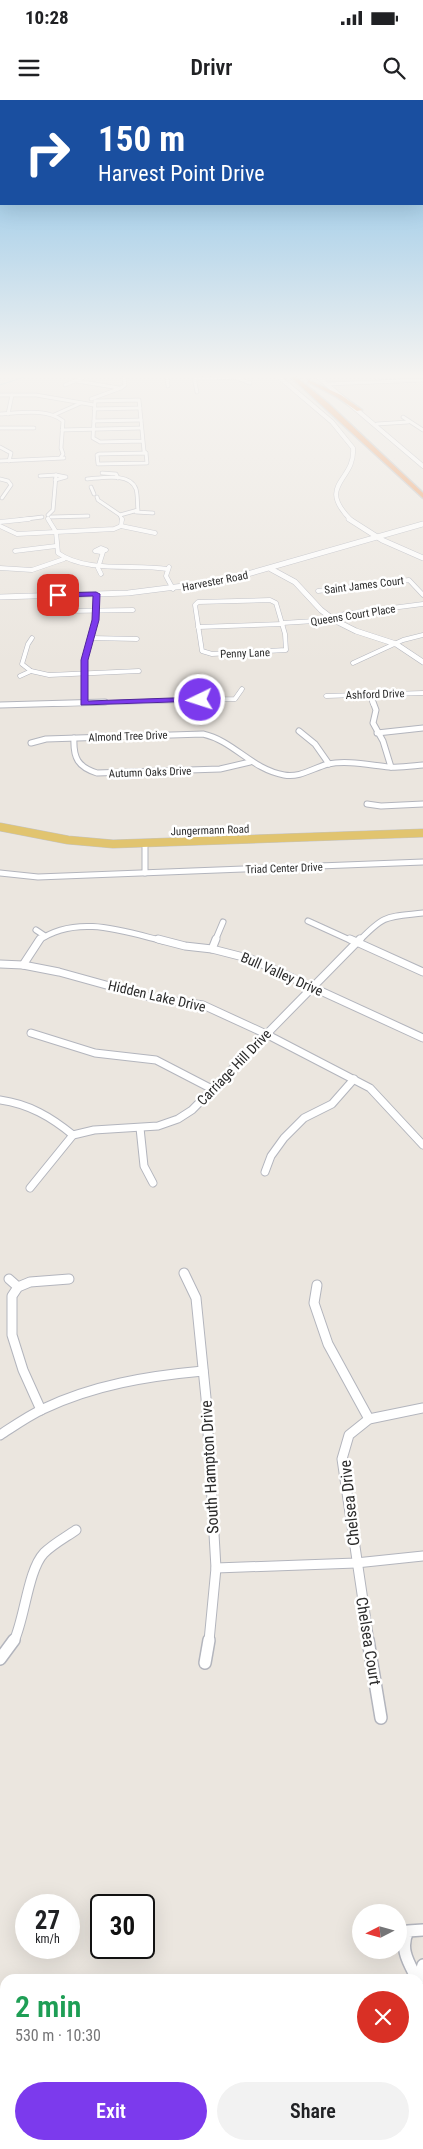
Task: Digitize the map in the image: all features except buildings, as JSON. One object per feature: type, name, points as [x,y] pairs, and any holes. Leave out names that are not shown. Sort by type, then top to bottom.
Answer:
[{"type":"highway","points":[[398,473],[423,496]]},
{"type":"main road","points":[[344,473],[335,496],[342,512],[359,526],[423,558]]},
{"type":"main road","name":"Harvester Road","points":[[0,597],[173,589],[222,581],[271,569],[423,524]]},
{"type":"main road","points":[[359,526],[364,534],[359,542],[394,544]]},
{"type":"main road","points":[[271,569],[295,582],[332,619],[356,631],[396,644],[423,662]]},
{"type":"main road","name":"Jungermann Road","points":[[0,827],[82,842],[145,844],[423,833]]},
{"type":"street","points":[[102,473],[103,479]]},
{"type":"street","points":[[110,473],[116,474],[118,478]]},
{"type":"street","points":[[40,476],[56,478],[53,510],[49,517]]},
{"type":"street","points":[[2,480],[10,478]]},
{"type":"street","points":[[87,479],[118,478],[130,481],[137,490],[138,510],[136,512]]},
{"type":"street","points":[[2,480],[11,485],[2,498]]},
{"type":"street","points":[[91,487],[98,500],[120,516],[123,521],[121,526]]},
{"type":"street","points":[[120,516],[136,512],[153,512]]},
{"type":"street","points":[[0,524],[42,517],[88,516]]},
{"type":"street","points":[[49,517],[56,532],[58,553],[64,559],[75,562],[169,568],[166,576],[173,589]]},
{"type":"street","points":[[0,524],[17,534],[114,529],[121,526],[154,533]]},
{"type":"street","points":[[14,545],[15,552],[56,546]]},
{"type":"street","points":[[101,574],[98,568],[103,552]]},
{"type":"street","points":[[0,568],[32,570],[64,559]]},
{"type":"street","name":"Saint James Court","points":[[318,591],[409,580],[423,595]]},
{"type":"street","points":[[84,703],[84,660],[97,610],[96,594]]},
{"type":"street","name":"Penny Lane","points":[[274,600],[283,624],[288,645],[286,650],[212,654],[202,651],[195,605],[204,602],[274,600]]},
{"type":"street","name":"Queens Court Place","points":[[283,624],[423,606]]},
{"type":"street","points":[[69,611],[133,610]]},
{"type":"street","points":[[198,627],[283,624]]},
{"type":"street","points":[[353,663],[403,640],[423,635]]},
{"type":"street","points":[[32,638],[22,664],[31,671],[49,675],[138,671]]},
{"type":"street","points":[[91,638],[136,639]]},
{"type":"street","points":[[20,676],[31,671]]},
{"type":"street","points":[[200,686],[200,700]]},
{"type":"street","points":[[0,706],[235,699],[242,689]]},
{"type":"street","name":"Ashford Drive","points":[[326,696],[423,693]]},
{"type":"street","points":[[370,695],[376,710],[373,724],[383,741],[391,767]]},
{"type":"street","points":[[378,733],[423,728]]},
{"type":"street","points":[[299,732],[315,744],[330,764]]},
{"type":"street","name":"Almond Tree Drive","points":[[31,743],[46,739],[203,734],[216,737],[227,743],[250,762],[267,771],[285,774],[301,774],[330,764],[362,763],[391,767],[423,766]]},
{"type":"street","name":"Autumn Oaks Drive","points":[[74,738],[73,754],[76,762],[80,766],[97,772],[220,769],[250,762]]},
{"type":"street","points":[[367,804],[381,806],[423,804]]},
{"type":"street","points":[[145,844],[145,873]]},
{"type":"street","name":"Triad Center Drive","points":[[0,873],[38,877],[423,862]]},
{"type":"street","name":"Carriage Hill Drive","points":[[73,1135],[94,1130],[158,1126],[178,1119],[192,1110],[376,923],[387,917],[423,913]]},
{"type":"street","points":[[308,921],[423,972]]},
{"type":"street","points":[[212,949],[222,922]]},
{"type":"street","name":"Bull Valley Drive","points":[[23,965],[37,942],[62,928],[108,927],[185,946],[212,949],[250,959],[423,1038]]},
{"type":"street","points":[[36,930],[45,936]]},
{"type":"street","name":"Hidden Lake Drive","points":[[0,964],[23,965],[59,972],[153,998],[203,1005],[266,1034],[370,1088],[423,1145]]},
{"type":"street","points":[[31,1033],[95,1053],[156,1060],[212,1089]]},
{"type":"street","points":[[266,1172],[271,1156],[284,1138],[304,1118],[332,1104],[354,1079]]},
{"type":"street","points":[[0,1100],[14,1101],[48,1115],[73,1135],[30,1188]]},
{"type":"street","points":[[140,1128],[144,1166],[153,1183]]},
{"type":"street","name":"South Hampton Drive","points":[[184,1273],[196,1298],[203,1371],[216,1568],[211,1631],[205,1663]]},
{"type":"street","points":[[10,1279],[18,1286]]},
{"type":"street","points":[[41,1410],[23,1370],[12,1335],[12,1296],[18,1286],[30,1282],[69,1279]]},
{"type":"street","points":[[317,1285],[314,1303],[328,1344],[369,1419]]},
{"type":"street","points":[[0,1435],[41,1410],[71,1396],[109,1384],[159,1375],[203,1371]]},
{"type":"street","name":"Chelsea Drive","points":[[356,1563],[342,1459],[349,1435],[369,1419],[423,1408]]},
{"type":"street","points":[[0,1659],[12,1644],[19,1630],[36,1566],[44,1553],[76,1530]]},
{"type":"street","points":[[216,1568],[356,1563],[423,1556]]},
{"type":"street","name":"Chelsea Court","points":[[356,1563],[381,1718]]},
{"type":"street","points":[[415,1974],[402,1950],[404,1938],[408,1930],[423,1930]]},
{"type":"route","points":[[58,595],[96,594],[97,610],[84,660],[84,703],[200,700]]}]
